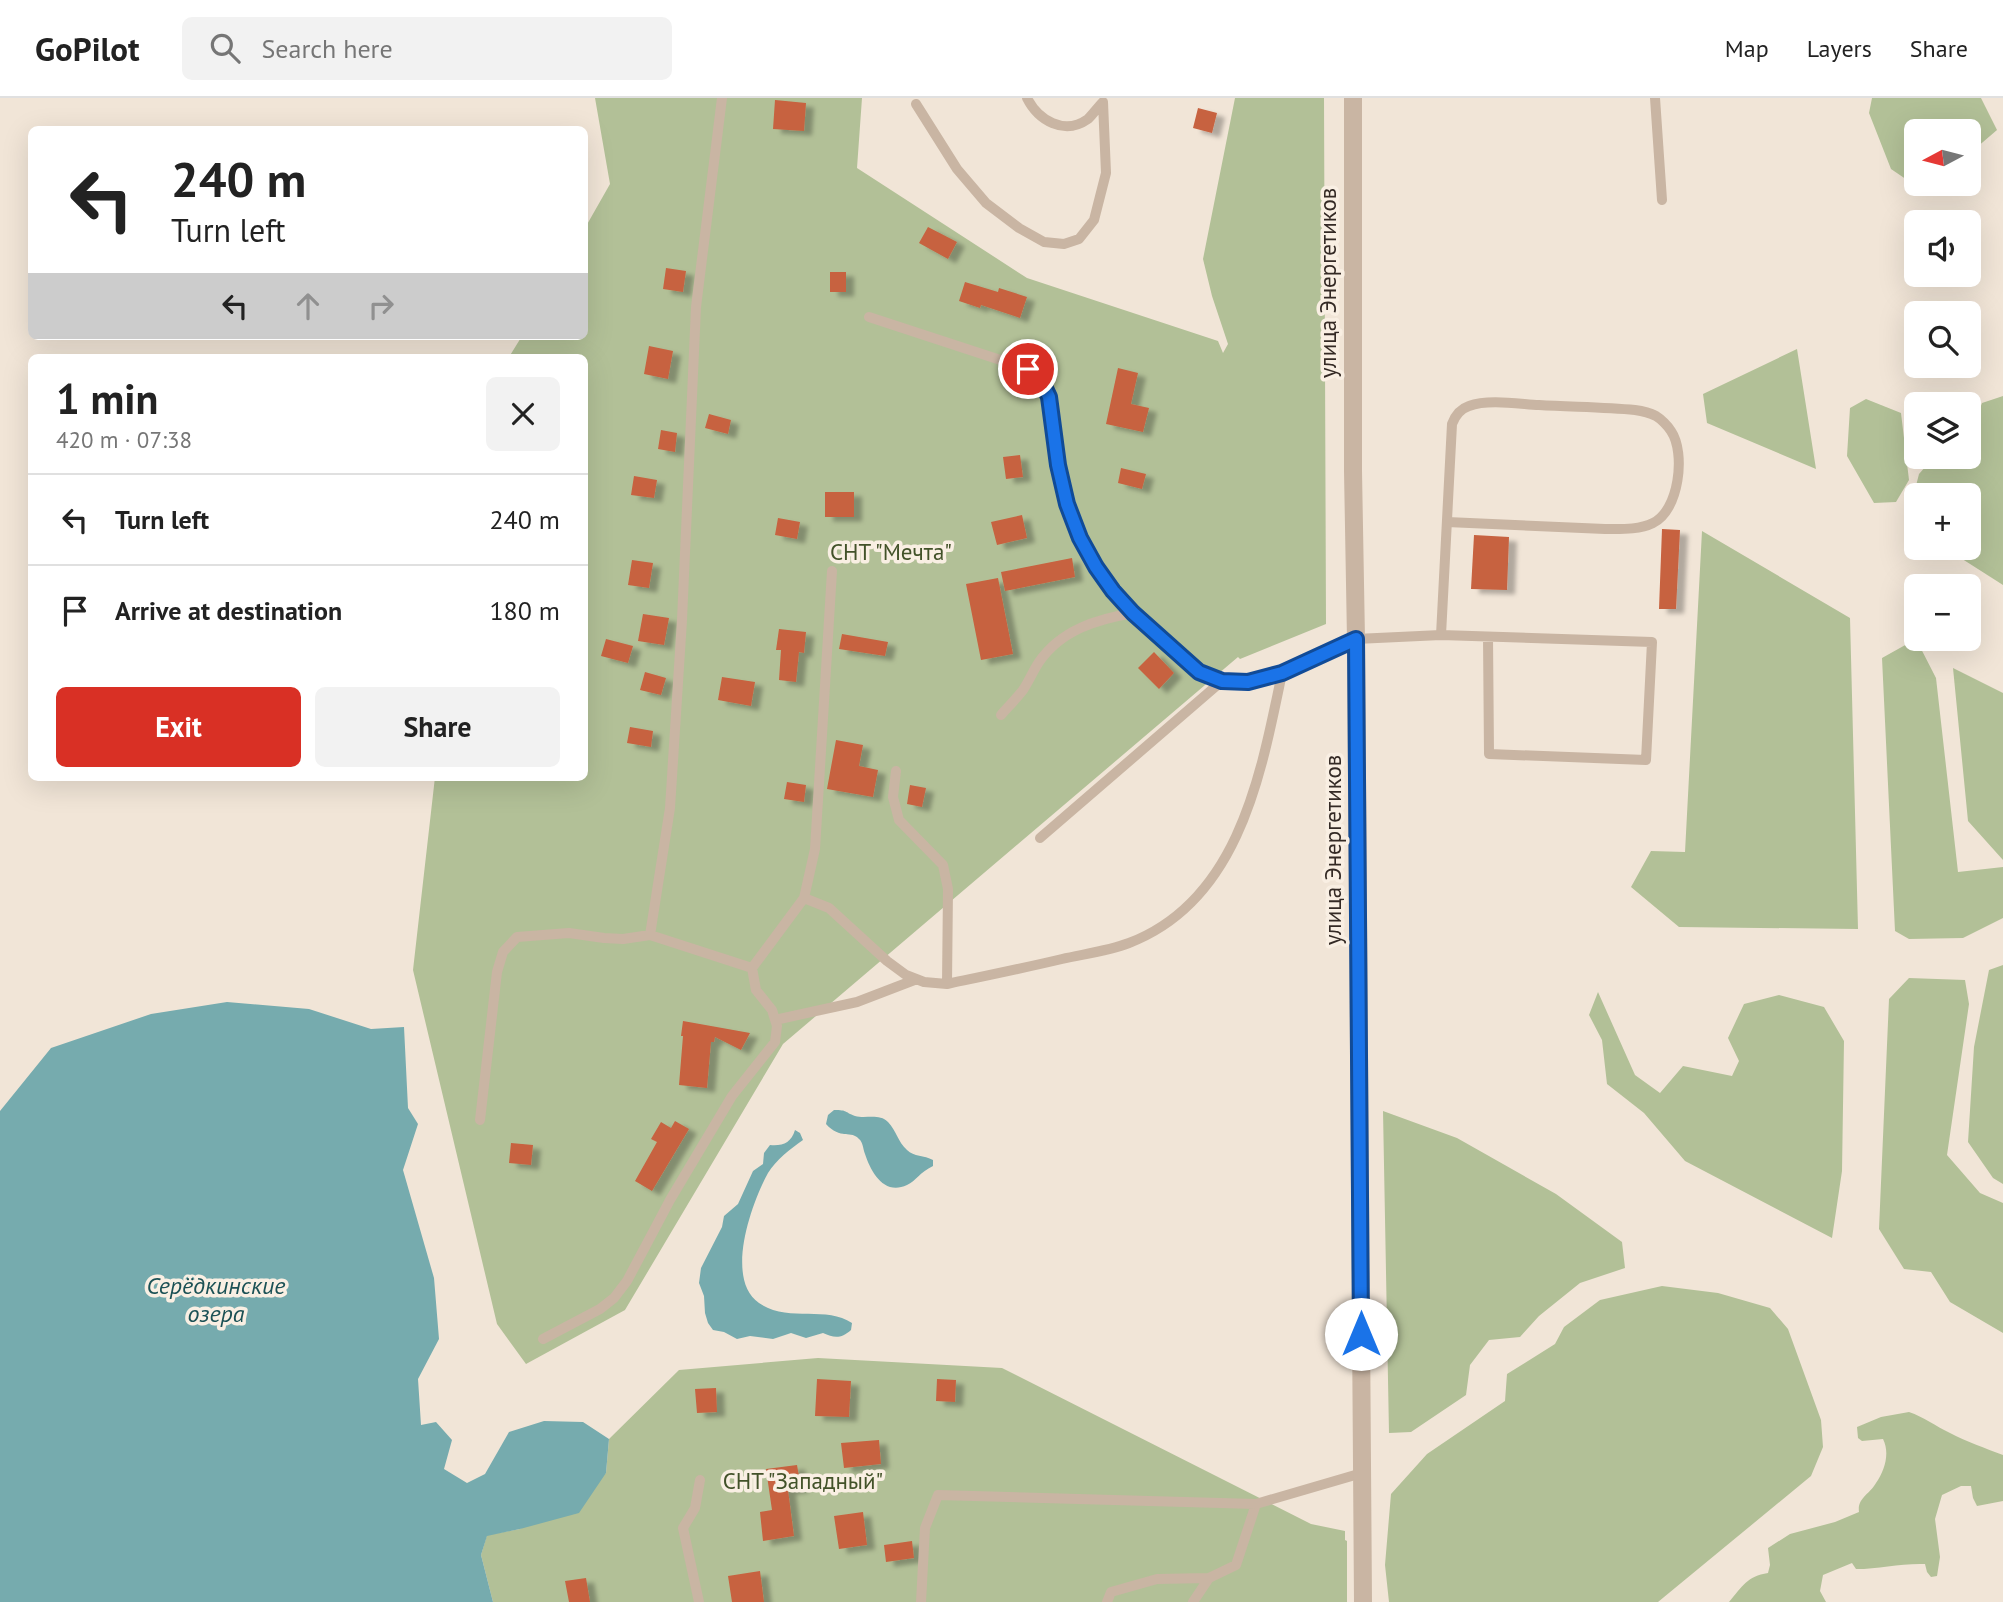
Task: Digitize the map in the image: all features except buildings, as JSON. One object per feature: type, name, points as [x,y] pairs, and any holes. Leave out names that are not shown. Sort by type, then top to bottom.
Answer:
[{"type":"street","name":"улица Энергетиков","points":[[1353,98],[1353,471],[1363,1602]]},
{"type":"lane","points":[[650,935],[670,808],[682,620],[696,307],[722,98]]},
{"type":"lane","points":[[1027,98],[1031,107],[1046,122],[1066,126],[1086,120],[1103,100]]},
{"type":"lane","points":[[1655,98],[1662,200]]},
{"type":"lane","points":[[916,104],[957,169],[986,203],[1019,228],[1044,242],[1064,244],[1079,239],[1094,220],[1106,173],[1103,100]]},
{"type":"lane","points":[[869,317],[1028,369],[1042,382],[1049,397],[1058,465],[1067,504],[1080,538],[1113,591],[1133,613],[1199,672],[1222,681],[1248,682],[1282,673],[1356,639],[1441,635],[1652,642],[1646,760],[1489,754],[1488,637]]},
{"type":"lane","points":[[1441,635],[1452,424],[1455,416],[1468,406],[1501,403],[1634,410],[1657,416],[1672,432],[1678,454],[1675,491],[1668,510],[1655,523],[1627,529],[1605,529],[1447,522]]},
{"type":"lane","points":[[543,1339],[600,1309],[614,1298],[627,1281],[670,1200],[732,1096],[775,1042],[777,1026],[772,1010],[756,990],[752,968],[804,898],[815,849],[832,571]]},
{"type":"lane","points":[[1001,715],[1023,690],[1040,660],[1057,642],[1081,627],[1105,618],[1133,613]]},
{"type":"lane","points":[[804,898],[829,908],[906,975],[924,982],[947,984],[1128,943],[1162,927],[1191,903],[1231,848],[1251,803],[1268,742],[1282,673]]},
{"type":"lane","points":[[1040,838],[1222,681]]},
{"type":"lane","points":[[896,771],[892,797],[899,820],[943,865],[948,889],[947,984]]},
{"type":"lane","points":[[480,1120],[497,972],[503,952],[517,937],[569,933],[623,939],[650,935],[752,968]]},
{"type":"lane","points":[[775,1020],[857,1002],[917,979]]},
{"type":"lane","points":[[921,1602],[925,1528],[938,1495],[1256,1504],[1362,1473]]},
{"type":"lane","points":[[699,1602],[683,1528],[695,1508],[700,1480]]},
{"type":"lane","points":[[1107,1602],[1111,1592],[1157,1578],[1209,1578],[1236,1565],[1256,1504]]},
{"type":"lane","points":[[1193,1602],[1209,1578]]},
{"type":"green space","name":"СНТ \"Мечта\"","points":[[595,98],[862,98],[857,168],[1027,278],[1218,341],[1223,353],[1228,344],[1203,259],[1235,98],[1324,98],[1326,624],[1240,659],[1238,657],[783,1044],[625,1310],[526,1364],[497,1324],[413,970],[435,781],[588,781],[588,354],[511,354],[520,340],[588,340],[588,223],[610,184]]},
{"type":"green space","points":[[1872,98],[1981,98],[1997,130],[1981,144],[1981,119],[1904,119],[1904,178],[1891,169],[1869,113]]},
{"type":"green space","points":[[1797,349],[1816,469],[1707,423],[1703,394]]},
{"type":"green space","points":[[2003,396],[2003,585],[1964,560],[1981,560],[1981,483],[1917,483],[1923,469],[1981,469],[1982,403]]},
{"type":"green space","points":[[1866,399],[1901,413],[1904,469],[1908,469],[1909,480],[1904,483],[1904,488],[1896,502],[1874,503],[1847,456],[1850,408]]},
{"type":"green space","points":[[1702,531],[1850,618],[1858,929],[1679,927],[1631,887],[1651,851],[1685,852]]},
{"type":"green space","points":[[1904,646],[1904,651],[1922,651],[1936,678],[1958,872],[2003,867],[2003,918],[1963,938],[1909,939],[1895,931],[1882,658]]},
{"type":"green space","points":[[1953,668],[2003,693],[2003,860],[1968,821]]},
{"type":"green space","points":[[2003,965],[2003,1184],[1993,1178],[1968,1142],[1974,1047],[1989,970]]},
{"type":"green space","points":[[1909,978],[1965,980],[1969,1004],[1947,1155],[1980,1193],[2003,1203],[2003,1333],[1950,1302],[1931,1272],[1904,1269],[1879,1229],[1889,999]]},
{"type":"green space","points":[[1598,992],[1635,1075],[1660,1093],[1683,1066],[1732,1076],[1739,1061],[1728,1038],[1744,1004],[1779,995],[1824,1007],[1844,1041],[1842,1171],[1832,1238],[1685,1161],[1644,1113],[1607,1084],[1602,1040],[1589,1015]]},
{"type":"green space","points":[[1383,1111],[1457,1138],[1556,1194],[1622,1242],[1625,1268],[1580,1283],[1539,1316],[1520,1337],[1489,1340],[1470,1365],[1466,1395],[1411,1432],[1389,1433]]},
{"type":"green space","points":[[1662,1286],[1718,1293],[1770,1308],[1788,1329],[1821,1420],[1823,1447],[1811,1476],[1658,1602],[1389,1602],[1385,1565],[1391,1494],[1427,1454],[1505,1401],[1507,1374],[1555,1344],[1564,1327],[1600,1300]]},
{"type":"green space","name":"СНТ \"Западный\"","points":[[818,1358],[1002,1368],[1311,1524],[1345,1531],[1347,1602],[493,1602],[481,1555],[487,1535],[520,1529],[606,1473],[609,1439],[679,1370]]},
{"type":"green space","points":[[1909,1412],[2003,1455],[2003,1501],[1977,1506],[1971,1486],[1961,1486],[1942,1495],[1935,1519],[1940,1557],[1937,1576],[1931,1577],[1925,1564],[1856,1569],[1852,1563],[1823,1575],[1820,1591],[1826,1602],[1729,1602],[1750,1580],[1768,1573],[1768,1548],[1790,1534],[1835,1522],[1859,1512],[1862,1500],[1882,1473],[1886,1450],[1883,1439],[1862,1441],[1858,1438],[1857,1427],[1881,1417]]},
{"type":"water","name":"Серёдкинские озера","points":[[227,1002],[309,1009],[371,1029],[404,1027],[408,1108],[418,1124],[403,1170],[434,1278],[439,1339],[418,1379],[421,1425],[436,1422],[452,1440],[444,1469],[467,1483],[485,1474],[509,1432],[544,1421],[583,1422],[609,1439],[606,1473],[579,1513],[487,1536],[481,1555],[493,1602],[0,1602],[0,1111],[51,1048],[151,1014]]},
{"type":"water","points":[[834,1110],[859,1117],[884,1119],[907,1150],[933,1160],[933,1166],[907,1185],[899,1188],[885,1185],[871,1168],[860,1140],[853,1135],[836,1132],[826,1124],[828,1115]]},
{"type":"water","points":[[795,1130],[803,1140],[771,1168],[755,1202],[744,1240],[743,1277],[749,1292],[759,1303],[770,1309],[831,1315],[852,1323],[851,1330],[837,1337],[823,1333],[806,1338],[791,1333],[773,1339],[750,1336],[737,1339],[713,1330],[708,1323],[699,1283],[701,1268],[722,1227],[724,1216],[738,1204],[753,1171],[763,1164],[764,1153],[770,1145],[789,1141]]},
{"type":"route","points":[[1028,369],[1042,382],[1049,397],[1058,465],[1067,504],[1080,538],[1096,567],[1133,613],[1199,672],[1222,681],[1248,682],[1282,673],[1356,639],[1361,1334]]}]
